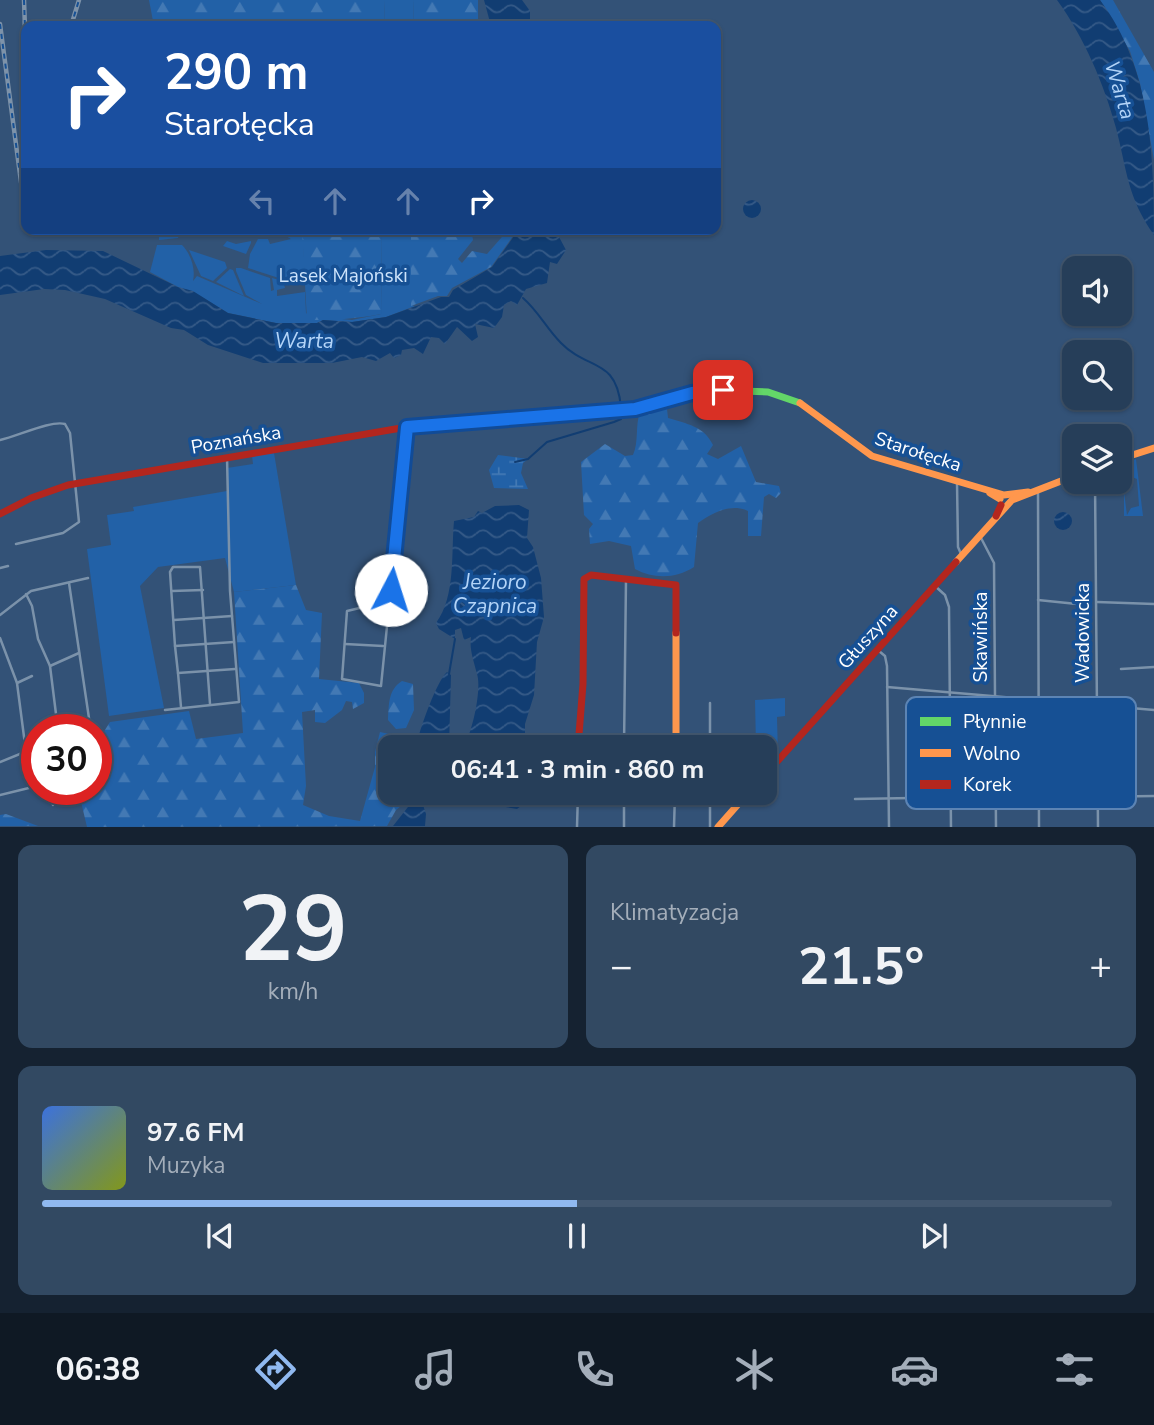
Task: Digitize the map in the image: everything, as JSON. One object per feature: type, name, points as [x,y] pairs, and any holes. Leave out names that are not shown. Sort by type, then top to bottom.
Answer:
[{"type":"street","name":"Starołęcka","points":[[405,427],[635,409],[706,391],[768,392],[808,406],[848,441],[872,456],[983,489],[1006,500],[1062,480]]},
{"type":"street","points":[[0,440],[29,433],[47,423],[65,424],[70,433],[78,525],[51,536],[16,544]]},
{"type":"street","name":"Poznańska","points":[[0,514],[46,492],[75,484],[405,427]]},
{"type":"street","points":[[389,601],[347,611],[342,679],[381,686],[382,645],[389,601],[405,427]]},
{"type":"street","points":[[1132,455],[1154,448]]},
{"type":"street","points":[[165,710],[239,702],[232,616],[227,457]]},
{"type":"street","points":[[957,482],[958,547],[962,555]]},
{"type":"street","points":[[1038,489],[1038,697]]},
{"type":"street","name":"Wadowicka","points":[[1095,494],[1097,697]]},
{"type":"street","name":"Głuszyna","points":[[777,762],[980,536],[1006,500]]},
{"type":"street","name":"Skawińska","points":[[980,536],[994,563],[995,696]]},
{"type":"street","points":[[0,568],[8,566]]},
{"type":"street","points":[[181,707],[170,572],[173,567],[200,567],[210,704]]},
{"type":"street","points":[[578,735],[583,684],[584,579],[591,575],[671,582],[678,589],[676,735]]},
{"type":"street","points":[[0,615],[26,594],[88,578]]},
{"type":"street","points":[[624,735],[626,578]]},
{"type":"street","points":[[69,583],[88,714]]},
{"type":"street","points":[[935,586],[945,595],[949,607],[950,697]]},
{"type":"street","points":[[172,591],[203,590]]},
{"type":"street","points":[[26,594],[50,666],[56,714]]},
{"type":"street","points":[[1038,600],[1077,604]]},
{"type":"street","points":[[1097,601],[1154,604]]},
{"type":"street","points":[[174,620],[232,616]]},
{"type":"street","points":[[0,638],[17,682],[21,714]]},
{"type":"street","points":[[176,646],[234,642]]},
{"type":"street","points":[[345,643],[382,645]]},
{"type":"street","points":[[877,649],[886,659],[889,827]]},
{"type":"street","points":[[50,666],[79,653]]},
{"type":"street","points":[[1121,669],[1154,667]]},
{"type":"street","points":[[178,673],[236,669]]},
{"type":"street","points":[[17,682],[32,676]]},
{"type":"street","points":[[887,687],[1006,697]]},
{"type":"street","points":[[710,703],[710,735]]},
{"type":"street","points":[[1136,708],[1154,710]]},
{"type":"street","points":[[0,762],[21,754]]},
{"type":"street","points":[[0,795],[21,790]]},
{"type":"street","points":[[1136,796],[1154,796]]},
{"type":"street","points":[[855,799],[906,799]]},
{"type":"street","points":[[577,827],[578,805]]},
{"type":"street","points":[[624,805],[624,827]]},
{"type":"street","points":[[674,827],[675,805]]},
{"type":"street","points":[[710,805],[710,827]]},
{"type":"street","points":[[718,827],[737,805]]},
{"type":"street","points":[[951,809],[951,827]]},
{"type":"street","name":"Skawińska","points":[[996,809],[996,827]]},
{"type":"street","points":[[1039,809],[1039,827]]},
{"type":"street","name":"Wadowicka","points":[[1098,809],[1098,827]]},
{"type":"green space","points":[[149,0],[385,0],[384,21],[153,21]]},
{"type":"green space","points":[[385,0],[414,0],[413,21],[384,21]]},
{"type":"green space","points":[[414,0],[478,0],[478,21],[413,21]]},
{"type":"green space","points":[[1100,0],[1113,0],[1154,72],[1154,160],[1140,83],[1130,51]]},
{"type":"green space","points":[[159,235],[179,235],[178,238],[159,240]]},
{"type":"green space","name":"Lasek Majoński","points":[[302,235],[382,235],[381,314],[307,320]]},
{"type":"green space","points":[[303,235],[305,281],[303,276],[282,279],[248,268],[250,254],[258,239],[268,239],[270,244],[291,239],[286,236]]},
{"type":"green space","points":[[382,235],[411,235],[411,305],[415,306],[386,317],[352,322],[323,320],[317,323],[276,323],[228,313],[193,292],[150,272],[157,245],[182,245],[192,261],[193,281],[197,276],[262,304],[246,295],[236,271],[236,268],[241,268],[270,278],[271,291],[274,290],[272,278],[283,281],[285,288],[277,290],[277,296],[305,292],[306,313],[315,320],[322,317],[352,320],[381,314]]},
{"type":"green space","name":"Lasek Majoński","points":[[411,235],[472,235],[473,240],[458,259],[462,263],[472,251],[487,254],[504,235],[514,235],[491,267],[452,288],[447,296],[438,296],[411,306]]},
{"type":"green space","points":[[227,241],[236,244],[251,243],[246,254],[223,246]]},
{"type":"green space","points":[[189,250],[225,262],[227,268],[213,281],[201,276]]},
{"type":"green space","points":[[230,269],[233,270],[244,296],[216,282]]},
{"type":"green space","points":[[662,405],[667,409],[668,418],[705,434],[713,445],[707,454],[718,459],[741,446],[756,482],[779,486],[781,493],[776,498],[769,494],[764,497],[761,536],[748,536],[748,511],[742,509],[722,510],[698,523],[694,567],[679,574],[664,576],[650,575],[635,569],[631,546],[609,541],[590,544],[589,529],[593,524],[584,515],[581,462],[605,444],[625,456],[633,455],[640,412]]},
{"type":"green space","points":[[274,453],[296,585],[234,592],[225,558],[158,567],[140,586],[164,708],[109,714],[87,549],[111,545],[107,515],[134,511],[133,507],[227,491],[227,468],[253,464],[252,456]]},
{"type":"green space","points":[[498,455],[528,459],[523,463],[521,473],[528,489],[494,488],[489,470]]},
{"type":"green space","points":[[1136,459],[1143,516],[1124,516],[1124,494],[1127,515],[1131,508],[1139,506],[1137,479],[1132,477],[1132,460]]},
{"type":"green space","points":[[296,585],[306,610],[322,613],[319,679],[359,683],[364,693],[364,703],[353,709],[352,702],[346,701],[342,710],[325,723],[315,722],[315,710],[302,712],[306,786],[303,805],[329,816],[360,821],[375,767],[378,740],[378,805],[402,805],[387,826],[87,827],[82,805],[112,805],[112,722],[189,711],[196,739],[243,733],[234,592]]},
{"type":"green space","points":[[402,681],[413,684],[414,710],[406,728],[396,729],[388,720],[389,703],[394,689]]},
{"type":"green space","points":[[785,698],[785,716],[777,717],[778,757],[777,758],[777,735],[756,735],[755,700]]},
{"type":"green space","points":[[6,814],[38,826],[0,826],[0,815]]},
{"type":"water","points":[[484,0],[522,0],[530,11],[530,21],[490,21]]},
{"type":"water","name":"Warta","points":[[1057,0],[1100,0],[1117,26],[1130,54],[1146,112],[1153,173],[1154,235],[1133,196],[1116,128],[1099,78],[1076,29]]},
{"type":"water","points":[[748,200],[756,200],[761,209],[759,216],[748,218],[743,213],[743,205]]},
{"type":"water","name":"Warta","points":[[515,235],[558,235],[566,250],[557,264],[550,262],[547,283],[526,289],[517,305],[511,301],[504,305],[502,317],[494,328],[475,324],[478,337],[472,341],[457,327],[445,344],[439,338],[431,337],[423,354],[414,348],[402,350],[401,355],[394,358],[390,353],[376,361],[362,357],[332,363],[263,363],[208,345],[184,330],[171,328],[105,299],[65,290],[44,289],[0,295],[0,256],[46,250],[103,251],[178,287],[193,291],[228,313],[276,323],[317,323],[323,320],[352,322],[386,317],[441,297],[449,297],[453,290],[492,267]]},
{"type":"water","name":"Jezioro Czapnica","points":[[519,505],[529,510],[527,538],[533,547],[541,578],[544,617],[537,642],[534,695],[525,724],[525,735],[468,735],[478,690],[471,637],[464,640],[461,628],[455,630],[455,639],[439,629],[436,623],[450,587],[454,521],[474,517],[478,511],[482,513],[495,506]]},
{"type":"water","points":[[1063,512],[1069,515],[1072,521],[1069,527],[1063,530],[1057,527],[1054,521],[1057,515]]},
{"type":"water","points":[[447,672],[451,675],[449,735],[419,735],[433,696]]},
{"type":"water","points":[[410,805],[423,805],[426,814],[425,826],[393,826]]},
{"type":"water","points":[[494,805],[521,805],[517,809]]},
{"type":"waterway","points":[[523,298],[571,352],[607,372],[618,391],[621,407]]},
{"type":"waterway","points":[[515,462],[528,459],[547,442],[614,422],[621,419],[622,414]]},
{"type":"waterway","points":[[449,674],[455,639]]},
{"type":"railway","points":[[24,0],[25,21]]},
{"type":"railway","points":[[73,21],[79,0]]},
{"type":"railway","points":[[0,24],[21,182]]},
{"type":"traffic: fast","points":[[441,424],[635,409],[711,390],[768,392],[800,403]]},
{"type":"traffic: slow","points":[[800,403],[872,456],[1004,495],[1028,492]]},
{"type":"traffic: slow","points":[[1132,455],[1154,448]]},
{"type":"traffic: slow","points":[[956,562],[1012,500],[1062,481]]},
{"type":"traffic: slow","points":[[990,493],[1000,499]]},
{"type":"traffic: slow","points":[[676,633],[676,735]]},
{"type":"traffic: slow","points":[[718,827],[737,805]]},
{"type":"traffic: jam","points":[[0,514],[31,498],[68,485],[407,427],[441,424]]},
{"type":"traffic: jam","points":[[996,516],[1001,505]]},
{"type":"traffic: jam","points":[[777,762],[956,562]]},
{"type":"traffic: jam","points":[[579,735],[583,684],[584,579],[591,575],[676,585],[676,633]]},
{"type":"route","points":[[391,590],[407,427],[635,409],[692,393],[723,390]]}]
